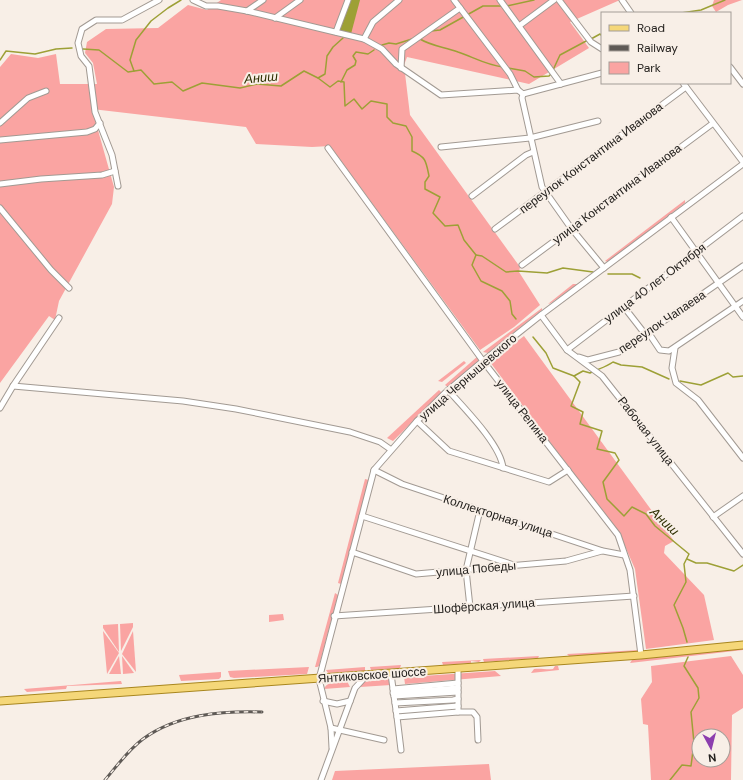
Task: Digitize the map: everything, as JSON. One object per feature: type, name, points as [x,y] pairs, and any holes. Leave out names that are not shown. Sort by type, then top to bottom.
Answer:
[{"type":"main road","name":"Янтиковское шоссе","points":[[0,702],[641,655],[743,645]]},
{"type":"street","points":[[118,186],[106,136],[92,99],[89,66],[79,53],[78,43],[82,29],[96,20],[122,20],[159,0]]},
{"type":"street","points":[[193,0],[206,6],[218,6],[247,11],[364,39],[382,49],[402,68],[431,90],[441,95],[518,90]]},
{"type":"street","points":[[247,11],[263,0]]},
{"type":"street","points":[[275,18],[300,0]]},
{"type":"street","points":[[336,32],[348,0]]},
{"type":"street","points":[[364,39],[373,22],[398,0]]},
{"type":"street","points":[[454,0],[510,74],[518,90],[523,94]]},
{"type":"street","points":[[500,0],[561,84]]},
{"type":"street","points":[[519,26],[554,0]]},
{"type":"street","points":[[558,0],[591,42],[601,48]]},
{"type":"street","points":[[624,0],[630,12]]},
{"type":"street","points":[[402,68],[402,50],[460,8]]},
{"type":"street","points":[[731,68],[743,84]]},
{"type":"street","points":[[523,94],[601,73]]},
{"type":"street","points":[[685,85],[712,124],[743,163]]},
{"type":"street","name":"переулок Константина Иванова","points":[[495,229],[685,85]]},
{"type":"street","points":[[0,123],[28,98],[46,90]]},
{"type":"street","points":[[523,94],[522,98],[530,138],[542,187],[571,228],[604,268]]},
{"type":"street","points":[[441,148],[530,138],[598,121]]},
{"type":"street","points":[[0,140],[86,132],[96,129],[100,123]]},
{"type":"street","name":"улица Константина Иванова","points":[[522,265],[712,124]]},
{"type":"street","name":"улица Репина","points":[[328,148],[483,361],[618,535],[630,570],[641,655]]},
{"type":"street","points":[[472,196],[526,155],[534,152]]},
{"type":"street","name":"улица Чернышевского","points":[[318,679],[374,470],[390,449],[448,390],[483,361],[541,315],[743,163]]},
{"type":"street","points":[[0,184],[41,178],[102,175],[115,171]]},
{"type":"street","points":[[0,208],[51,270],[69,288]]},
{"type":"street","name":"улица 40 лет Октября","points":[[567,350],[743,216]]},
{"type":"street","points":[[671,217],[743,317]]},
{"type":"street","name":"переулок Чапаева","points":[[574,355],[588,360],[619,352],[743,266]]},
{"type":"street","points":[[624,307],[660,350],[668,351],[675,348],[743,301]]},
{"type":"street","name":"Рабочая улица","points":[[541,315],[567,350],[602,376],[743,554]]},
{"type":"street","points":[[1,403],[60,318]]},
{"type":"street","points":[[675,348],[672,368],[676,383],[698,400],[743,458]]},
{"type":"street","points":[[13,386],[183,401],[236,408],[350,432],[380,442],[390,449]]},
{"type":"street","points":[[448,390],[483,432],[500,456],[503,468]]},
{"type":"street","points":[[417,421],[449,451],[549,482],[568,470]]},
{"type":"street","name":"Коллекторная улица","points":[[374,470],[402,484],[603,551],[624,554]]},
{"type":"street","points":[[713,517],[743,496]]},
{"type":"street","points":[[470,607],[466,570],[480,510]]},
{"type":"street","points":[[362,516],[517,566]]},
{"type":"street","name":"улица Победы","points":[[352,552],[416,574],[566,561],[603,551]]},
{"type":"street","name":"Шофёрская улица","points":[[334,616],[634,596]]},
{"type":"street","points":[[396,711],[458,669]]},
{"type":"street","points":[[391,674],[425,692],[458,706]]},
{"type":"street","points":[[321,780],[350,701],[356,688],[367,675]]},
{"type":"street","points":[[350,676],[356,688]]},
{"type":"street","points":[[318,679],[331,728],[332,748]]},
{"type":"street","points":[[425,692],[427,715]]},
{"type":"street","points":[[425,692],[427,715]]},
{"type":"street","points":[[425,692],[427,715]]},
{"type":"street","points":[[425,692],[427,715]]},
{"type":"street","points":[[425,692],[427,715]]},
{"type":"street","points":[[425,692],[427,715]]},
{"type":"street","points":[[425,692],[427,715]]},
{"type":"street","points":[[425,692],[427,715]]},
{"type":"street","points":[[425,692],[427,715]]},
{"type":"street","points":[[425,692],[427,715]]},
{"type":"street","points":[[425,692],[427,715]]},
{"type":"street","points":[[323,701],[337,704],[350,701]]},
{"type":"street","points":[[396,711],[458,706]]},
{"type":"street","points":[[401,750],[427,715],[458,706]]},
{"type":"street","points":[[396,711],[427,715],[473,712],[477,717],[478,740]]},
{"type":"street","points":[[331,728],[384,740]]},
{"type":"green space","points":[[221,0],[620,0],[570,22],[589,48],[529,84],[407,57],[404,65],[410,115],[520,267],[519,272],[540,305],[514,327],[480,350],[330,146],[312,147],[256,144],[246,127],[92,109],[114,187],[112,204],[59,301],[55,320],[49,316],[0,383],[0,67],[11,54],[38,58],[56,54],[60,84],[97,84],[93,63],[85,53],[87,42],[106,29],[158,28],[188,5],[207,10]]},
{"type":"green space","points":[[714,0],[742,0],[728,5],[716,12],[712,6]]},
{"type":"green space","points":[[685,200],[685,203],[608,262],[605,261]]},
{"type":"green space","points":[[573,284],[578,284],[548,304]]},
{"type":"green space","points":[[542,308],[542,310],[488,353],[483,352]]},
{"type":"green space","points":[[524,336],[674,541],[665,546],[664,553],[704,595],[714,640],[646,649],[635,569],[621,537],[490,362]]},
{"type":"green space","points":[[478,356],[480,360],[448,387],[445,385]]},
{"type":"green space","points":[[464,361],[466,363],[442,382],[438,381]]},
{"type":"green space","points":[[439,390],[442,393],[393,441],[387,438]]},
{"type":"green space","points":[[365,479],[369,480],[341,584],[338,583]]},
{"type":"green space","points":[[335,593],[338,595],[319,666],[315,667]]},
{"type":"green space","points":[[283,614],[284,620],[269,622],[269,615]]},
{"type":"green space","points":[[133,623],[133,627],[121,651],[120,624]]},
{"type":"green space","points":[[118,624],[119,652],[103,628],[103,625]]},
{"type":"green space","points":[[103,631],[119,653],[107,674]]},
{"type":"green space","points":[[133,631],[136,672],[122,654]]},
{"type":"green space","points":[[743,648],[743,650],[630,663],[632,660]]},
{"type":"green space","points":[[639,650],[639,652],[569,656],[567,654]]},
{"type":"green space","points":[[119,656],[121,674],[109,674]]},
{"type":"green space","points":[[122,656],[134,673],[123,674]]},
{"type":"green space","points":[[539,656],[538,658],[484,662],[483,659]]},
{"type":"green space","points":[[731,656],[743,675],[743,708],[732,715],[731,780],[651,780],[648,725],[643,724],[641,699],[652,682],[651,666]]},
{"type":"green space","points":[[481,660],[479,662],[471,661],[471,663],[443,665],[442,662]]},
{"type":"green space","points":[[401,665],[400,668],[371,670],[370,667]]},
{"type":"green space","points":[[555,666],[558,666],[559,670],[531,673],[534,669],[553,669]]},
{"type":"green space","points":[[309,667],[307,674],[234,678],[230,677],[228,671]]},
{"type":"green space","points":[[365,667],[365,671],[328,673],[326,670]]},
{"type":"green space","points":[[495,671],[501,676],[405,684],[404,677],[418,676],[418,678],[424,678],[423,676]]},
{"type":"green space","points":[[221,672],[221,677],[219,679],[181,681],[179,675]]},
{"type":"green space","points":[[390,679],[391,685],[360,687],[363,682]]},
{"type":"green space","points":[[121,681],[122,684],[67,686],[66,689],[27,692],[24,689]]},
{"type":"green space","points":[[347,681],[350,687],[324,689],[328,684]]},
{"type":"green space","points":[[489,764],[491,780],[332,780],[335,771]]},
{"type":"shaded area","points":[[351,0],[360,0],[351,34],[339,31]]},
{"type":"waterway","points":[[134,71],[130,60],[136,40],[151,21],[181,0]]},
{"type":"waterway","points":[[507,6],[534,0]]},
{"type":"waterway","points":[[688,12],[701,10],[725,0]]},
{"type":"waterway","points":[[431,31],[440,30],[483,6],[503,6]]},
{"type":"waterway","points":[[591,39],[600,34],[601,35]]},
{"type":"waterway","points":[[318,78],[325,74],[327,56],[333,47],[343,38]]},
{"type":"waterway","points":[[382,45],[389,43],[396,44],[412,39]]},
{"type":"waterway","points":[[420,39],[485,63],[503,67]]},
{"type":"waterway","points":[[553,70],[560,55],[588,40]]},
{"type":"waterway","name":"Аниш","points":[[0,60],[6,51],[35,54],[56,49],[72,48]]},
{"type":"waterway","name":"Аниш","points":[[83,49],[99,50],[128,72],[141,70],[154,84],[172,82],[183,91],[202,83],[240,88],[257,84],[281,86],[304,71],[318,78],[330,87],[338,81],[344,82],[345,106],[354,99],[362,109],[371,101],[387,104],[387,117],[393,123],[406,126],[412,137],[412,151],[420,155],[425,160],[429,176],[425,182],[425,189],[440,197],[433,213],[445,226],[458,225],[464,240],[476,255],[472,265],[481,281],[502,291],[510,301],[512,314],[516,319]]},
{"type":"waterway","points":[[341,82],[347,70],[355,65],[356,61],[353,56],[356,52],[368,54],[374,50]]},
{"type":"waterway","points":[[508,68],[525,71],[534,77],[549,76],[551,74]]},
{"type":"waterway","points":[[476,255],[482,256],[506,272],[518,271],[547,273],[563,268],[593,272]]},
{"type":"waterway","points":[[608,274],[632,274],[640,278]]},
{"type":"waterway","name":"Аниш","points":[[533,337],[546,353],[553,368],[574,376],[580,382],[571,406],[583,412],[580,424],[602,431],[597,449],[615,453],[619,460],[603,482],[607,499],[624,516],[632,507],[646,514],[655,526],[689,554],[684,564],[686,582],[674,605],[687,642]]},
{"type":"waterway","points":[[574,376],[583,371],[590,373],[613,362],[621,365],[642,367],[669,379]]},
{"type":"waterway","points":[[680,381],[701,385],[728,373],[733,377],[743,376]]},
{"type":"waterway","points":[[687,559],[696,563],[707,563],[734,571],[743,565]]},
{"type":"waterway","name":"Аниш","points":[[670,780],[682,765],[691,766],[694,743],[691,712],[699,698],[698,688],[684,666],[688,657]]},
{"type":"railway","points":[[105,780],[132,748],[143,739],[170,724],[185,719],[215,714],[231,712],[262,712]]}]
